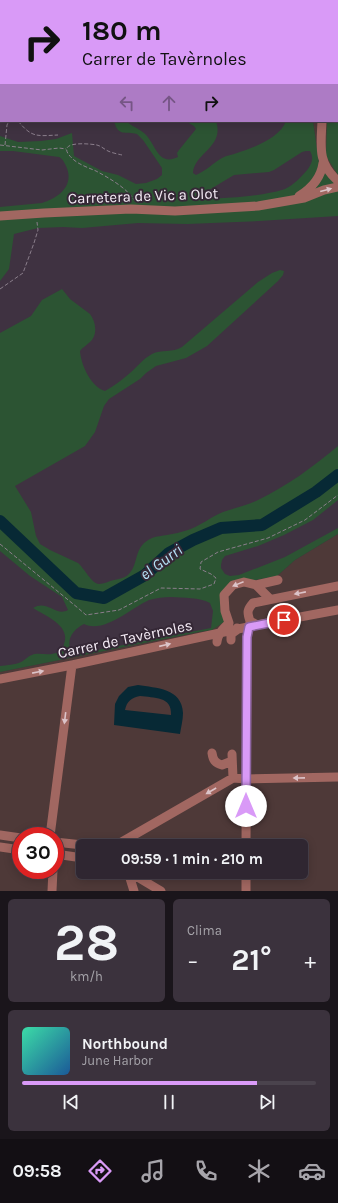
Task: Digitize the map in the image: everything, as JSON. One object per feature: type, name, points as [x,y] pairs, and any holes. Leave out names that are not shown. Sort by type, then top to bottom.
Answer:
[{"type":"street","points":[[322,122],[321,146],[323,163],[332,176],[338,181]]},
{"type":"street","name":"Carretera de Vic a Olot","points":[[287,201],[306,192],[314,184],[322,170],[323,163]]},
{"type":"street","name":"Carretera de Vic a Olot","points":[[0,216],[44,213],[183,210],[258,206],[304,198],[324,190],[338,187]]},
{"type":"street","points":[[231,640],[231,634],[238,629],[229,623],[225,611],[224,594],[233,585],[244,582],[256,585],[278,580]]},
{"type":"street","points":[[256,585],[270,599]]},
{"type":"street","points":[[246,839],[247,637],[252,625],[247,613],[253,603],[338,586]]},
{"type":"street","name":"Carrer de Tavèrnoles","points":[[0,679],[72,665],[252,625],[338,610]]},
{"type":"street","points":[[217,642],[221,632],[229,623]]},
{"type":"street","points":[[51,827],[72,665]]},
{"type":"street","points":[[212,752],[213,759],[217,764],[222,765],[232,757],[232,778]]},
{"type":"street","points":[[127,839],[232,778],[338,778]]},
{"type":"street","points":[[0,835],[12,837]]},
{"type":"street","points":[[64,843],[76,844]]},
{"type":"street","points":[[0,847],[12,849]]},
{"type":"street","points":[[64,855],[76,857]]},
{"type":"street","points":[[52,891],[53,879]]},
{"type":"street","points":[[130,879],[134,891]]},
{"type":"street","points":[[140,879],[161,891]]},
{"type":"street","points":[[246,879],[246,891]]},
{"type":"path","points":[[5,145],[8,122]]},
{"type":"path","points":[[19,122],[26,130],[32,133],[44,136],[58,134]]},
{"type":"path","points":[[67,149],[73,144],[98,145],[110,152],[122,155]]},
{"type":"path","points":[[0,145],[42,150],[58,148],[67,149]]},
{"type":"path","points":[[67,149],[78,163],[102,174],[124,189],[134,199],[138,210]]},
{"type":"path","points":[[0,289],[23,273],[38,230]]},
{"type":"path","points":[[0,544],[86,616],[119,610],[161,588],[200,589],[214,584],[216,578],[200,569],[201,562],[218,552],[268,538],[305,520],[338,495]]},
{"type":"shaded area","points":[[313,122],[338,122],[338,185],[319,163]]},
{"type":"shaded area","points":[[338,534],[338,891],[0,891],[0,672],[212,630],[228,585],[277,576],[295,560]]},
{"type":"green space","points":[[114,122],[127,122],[148,137],[161,156],[166,159],[171,159],[178,157],[177,153],[196,129],[187,122],[216,122],[218,130],[216,137],[213,144],[198,160],[193,173],[196,175],[224,157],[265,142],[278,132],[286,122],[313,122],[319,163],[338,185],[338,216],[187,224],[138,223],[82,228],[38,228],[14,234],[9,269],[0,281],[0,207],[42,203],[54,198],[64,190],[67,185],[68,173],[66,166],[59,157],[13,151],[0,151],[0,136],[18,142],[56,139],[72,133],[74,156],[102,171],[118,175],[136,184],[146,183],[157,179],[162,175],[162,168],[143,140],[137,134],[122,132],[118,129]],"holes":[[[306,151],[310,151],[312,156],[311,165],[308,169],[295,183],[285,189],[246,196],[223,198],[208,197],[207,193],[209,190],[234,175],[269,172]]]},
{"type":"green space","points":[[327,122],[338,122],[338,175],[326,156]]},
{"type":"green space","points":[[280,270],[284,271],[283,275],[278,281],[207,346],[186,358],[156,366],[140,379],[109,399],[104,406],[95,432],[85,446],[15,486],[31,512],[36,536],[40,544],[78,563],[91,579],[96,583],[101,584],[128,575],[132,571],[142,546],[152,538],[188,530],[223,512],[258,500],[300,476],[338,446],[338,500],[313,520],[284,535],[258,546],[225,556],[222,560],[221,568],[225,574],[230,576],[239,575],[285,557],[338,528],[338,534],[295,560],[277,576],[255,580],[241,579],[220,608],[224,622],[212,630],[0,672],[0,666],[19,663],[34,654],[56,653],[63,647],[65,637],[64,631],[56,622],[33,608],[43,606],[64,612],[68,610],[62,597],[30,576],[0,551],[0,333],[31,316],[42,300],[62,289],[70,299],[90,314],[94,321],[95,332],[93,339],[80,351],[82,363],[91,380],[100,389],[105,391],[124,378],[143,360],[152,354],[175,350],[182,347],[258,282]],"holes":[[[171,597],[196,599],[210,603],[213,611],[211,628],[77,654],[73,653],[70,649],[69,645],[71,636],[80,626],[84,624],[100,626],[117,619],[149,600]]]},
{"type":"water","points":[[138,685],[152,687],[167,691],[178,698],[182,705],[183,713],[180,734],[114,725],[115,704],[119,696],[128,687]],"holes":[[[140,696],[165,701],[169,704],[171,715],[125,710],[128,702]]]},
{"type":"waterway","name":"el Gurri","points":[[0,521],[76,593],[104,598],[145,575],[169,553],[193,540],[221,528],[262,525],[316,492],[338,475]]},
{"type":"route","points":[[246,806],[247,637],[249,627],[284,620]]}]
